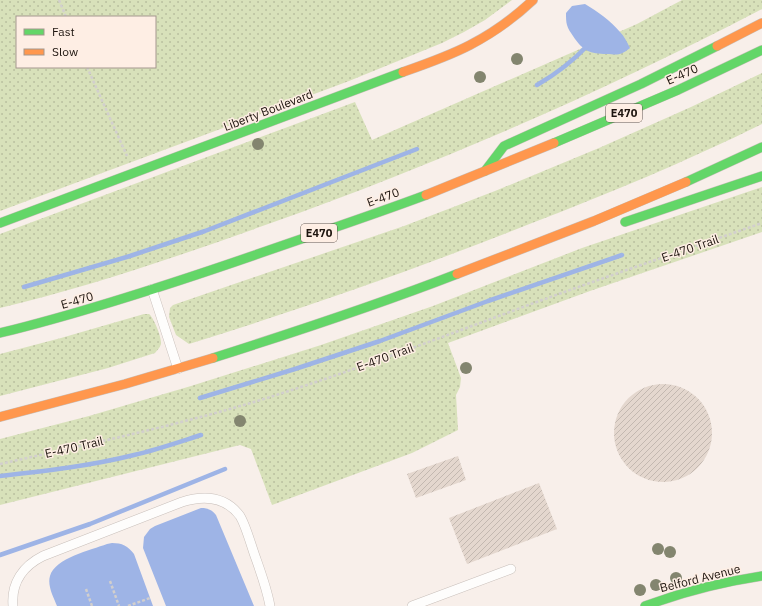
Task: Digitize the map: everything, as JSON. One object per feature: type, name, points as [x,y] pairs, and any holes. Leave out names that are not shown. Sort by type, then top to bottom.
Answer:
[{"type":"main road","name":"Liberty Boulevard","points":[[0,223],[462,50],[494,32],[533,0]]},
{"type":"main road","points":[[485,171],[504,146],[641,84],[762,23]]},
{"type":"main road","name":"E-470","points":[[0,333],[112,302],[308,237],[419,197],[519,158],[636,108],[762,50]]},
{"type":"main road","points":[[0,418],[120,386],[274,339],[386,301],[538,244],[732,162],[762,147]]},
{"type":"main road","points":[[614,226],[762,176]]},
{"type":"main road","points":[[538,244],[573,238]]},
{"type":"main road","name":"Belford Avenue","points":[[645,606],[695,589],[762,576]]},
{"type":"lane","points":[[152,289],[178,368]]},
{"type":"lane","points":[[13,606],[13,593],[15,586],[21,574],[28,565],[34,561],[43,556],[182,502],[207,498],[217,499],[225,504],[242,520],[263,578],[270,606]]},
{"type":"lane","points":[[412,606],[511,568]]},
{"type":"path","points":[[59,0],[66,16]]},
{"type":"path","points":[[87,68],[121,143],[136,172]]},
{"type":"path","name":"E-470 Trail","points":[[0,464],[149,430],[226,410],[271,396],[401,352],[565,292],[762,223]]},
{"type":"path","points":[[110,581],[119,606]]},
{"type":"path","points":[[86,589],[92,606]]},
{"type":"path","points":[[128,606],[150,598]]},
{"type":"green space","points":[[0,0],[512,0],[485,20],[442,43],[349,81],[0,211]]},
{"type":"green space","points":[[682,0],[762,0],[762,9],[642,69],[520,125],[396,176],[271,223],[170,258],[69,290],[0,308],[0,234],[355,102],[372,140],[637,24]]},
{"type":"green space","points":[[762,73],[762,124],[677,164],[490,240],[319,302],[189,344],[176,335],[169,317],[170,308],[173,305],[404,226],[495,191],[599,148],[691,107]]},
{"type":"green space","points":[[762,187],[762,232],[590,291],[448,343],[461,378],[460,387],[456,395],[458,430],[412,453],[272,505],[251,449],[240,445],[0,505],[0,439],[89,416],[321,345],[433,306],[582,248]]},
{"type":"green space","points":[[144,314],[149,314],[151,316],[159,333],[161,345],[155,353],[108,368],[0,396],[0,354]]},
{"type":"water","points":[[585,4],[612,24],[623,35],[630,48],[620,54],[601,54],[587,51],[580,45],[568,28],[566,13],[572,6]]},
{"type":"water","points":[[201,508],[206,508],[216,515],[254,606],[166,606],[143,548],[144,537],[150,529],[155,526]]},
{"type":"water","points":[[112,543],[124,546],[134,554],[153,606],[57,606],[49,584],[50,576],[53,570],[59,564],[74,556]]},
{"type":"building","points":[[663,384],[682,388],[697,399],[708,414],[712,433],[708,452],[697,467],[682,478],[663,482],[644,478],[629,467],[618,452],[614,433],[618,414],[629,399],[644,388]]},
{"type":"building","points":[[458,456],[466,480],[416,498],[407,474]]},
{"type":"building","points":[[539,483],[557,529],[467,564],[449,518]]},
{"type":"waterway","points":[[537,85],[564,67],[587,46]]},
{"type":"waterway","points":[[24,287],[130,256],[205,231],[417,149]]},
{"type":"waterway","points":[[200,398],[380,341],[488,301],[622,255]]},
{"type":"waterway","points":[[0,476],[67,468],[117,459],[151,451],[201,435]]},
{"type":"waterway","points":[[0,555],[90,524],[225,469]]},
{"type":"traffic: fast","points":[[485,171],[504,146],[641,84],[717,46]]},
{"type":"traffic: fast","points":[[554,143],[678,90],[762,50]]},
{"type":"traffic: fast","points":[[0,223],[403,72]]},
{"type":"traffic: fast","points":[[686,182],[762,147]]},
{"type":"traffic: fast","points":[[625,222],[762,176]]},
{"type":"traffic: fast","points":[[0,333],[96,307],[160,287],[426,195]]},
{"type":"traffic: fast","points":[[213,358],[336,318],[457,274]]},
{"type":"traffic: fast","points":[[645,606],[703,588],[762,576]]},
{"type":"traffic: slow","points":[[403,72],[446,56],[479,40],[503,25],[533,0]]},
{"type":"traffic: slow","points":[[717,46],[762,23]]},
{"type":"traffic: slow","points":[[426,195],[554,143]]},
{"type":"traffic: slow","points":[[457,274],[594,221],[686,182]]},
{"type":"traffic: slow","points":[[0,417],[125,384],[213,358]]}]
